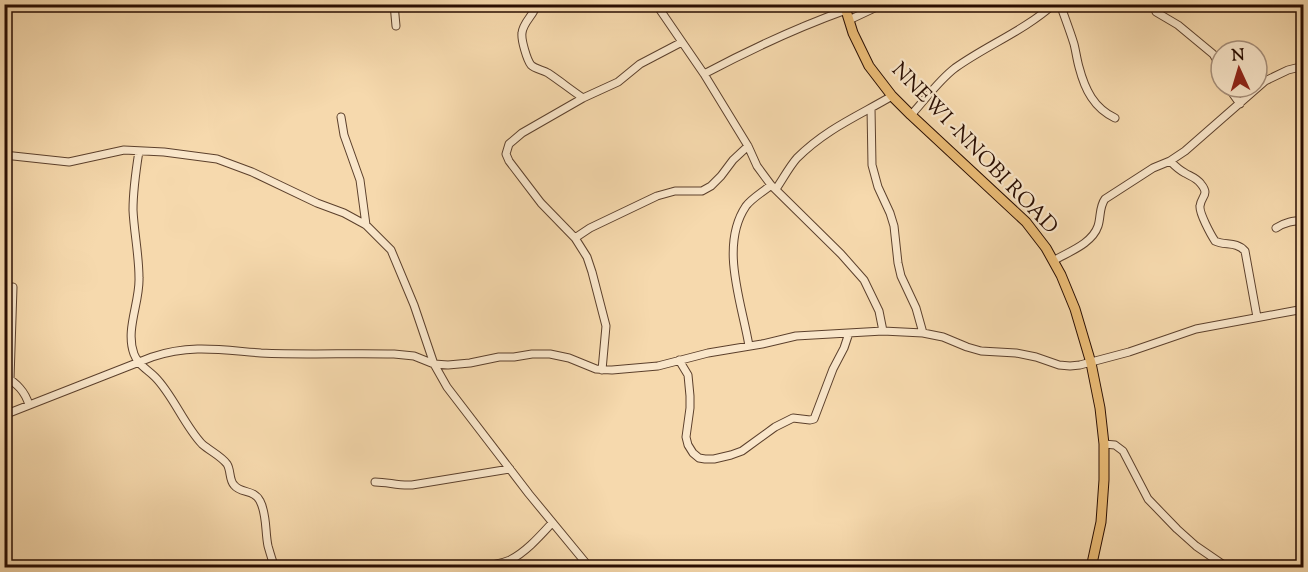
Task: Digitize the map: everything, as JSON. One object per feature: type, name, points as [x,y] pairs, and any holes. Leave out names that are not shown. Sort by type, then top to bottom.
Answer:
[{"type":"main road","name":"NNEWI -NNOBI ROAD","points":[[845,7],[853,33],[870,66],[892,96],[910,116],[1026,222],[1046,248],[1075,309],[1100,408],[1104,444],[1101,522],[1091,567]]},
{"type":"street","points":[[394,4],[396,26]]},
{"type":"street","points":[[537,4],[537,8],[527,19],[522,33],[530,63],[534,68],[545,71],[583,98]]},
{"type":"street","points":[[656,4],[704,74],[748,146],[757,166],[773,187],[864,280],[879,310],[883,331]]},
{"type":"street","points":[[849,20],[883,4]]},
{"type":"street","points":[[910,116],[943,77],[978,53],[1028,24],[1054,4]]},
{"type":"street","points":[[1060,4],[1080,70],[1091,96],[1098,107],[1115,118]]},
{"type":"street","points":[[1153,4],[1156,12],[1178,25],[1209,51]]},
{"type":"street","points":[[704,74],[750,50],[845,7]]},
{"type":"street","points":[[602,370],[606,326],[587,257],[575,238],[542,203],[509,162],[506,149],[522,133],[583,98],[618,82],[640,64],[682,42]]},
{"type":"street","points":[[1053,261],[1095,234],[1105,199],[1153,168],[1185,151],[1265,81],[1288,70],[1304,66]]},
{"type":"street","points":[[749,346],[737,292],[734,242],[746,206],[773,187],[797,159],[825,134],[892,96]]},
{"type":"street","points":[[1304,97],[1301,117],[1304,132]]},
{"type":"street","points":[[1236,99],[1240,104]]},
{"type":"street","points":[[871,108],[872,165],[878,187],[894,226],[901,276],[916,308],[923,333]]},
{"type":"street","points":[[341,117],[344,135],[360,180],[366,225]]},
{"type":"street","points":[[575,238],[590,228],[657,196],[675,191],[702,191],[711,186],[748,146]]},
{"type":"street","points":[[4,155],[69,162],[124,150],[164,152],[218,159],[344,213],[366,225],[391,250],[414,305],[434,364],[447,387],[552,523],[590,567]]},
{"type":"street","points":[[139,151],[133,208],[139,287],[131,342],[138,363],[155,377],[202,444],[226,463],[236,487],[253,493],[261,502],[268,546],[275,567]]},
{"type":"street","points":[[1170,160],[1202,184],[1205,196],[1200,209],[1215,241],[1222,244],[1236,244],[1245,250],[1257,317]]},
{"type":"street","points":[[1276,228],[1291,221],[1304,220]]},
{"type":"street","points":[[13,287],[7,377],[24,392],[29,405]]},
{"type":"street","points":[[4,415],[166,352],[191,349],[260,353],[394,354],[414,356],[434,364],[457,365],[499,357],[550,354],[569,357],[602,370],[658,366],[716,351],[796,336],[883,331],[923,333],[956,341],[966,347],[981,351],[1016,353],[1059,365],[1080,366],[1196,329],[1304,309]]},
{"type":"street","points":[[679,360],[688,375],[690,408],[686,431],[687,445],[699,458],[714,459],[742,451],[793,418],[813,419],[849,333]]},
{"type":"street","points":[[1104,444],[1115,445],[1123,451],[1148,499],[1177,529],[1196,546],[1228,567]]},
{"type":"street","points":[[375,482],[402,486],[510,470]]},
{"type":"street","points":[[459,567],[497,564],[510,560],[527,548],[552,523]]}]
